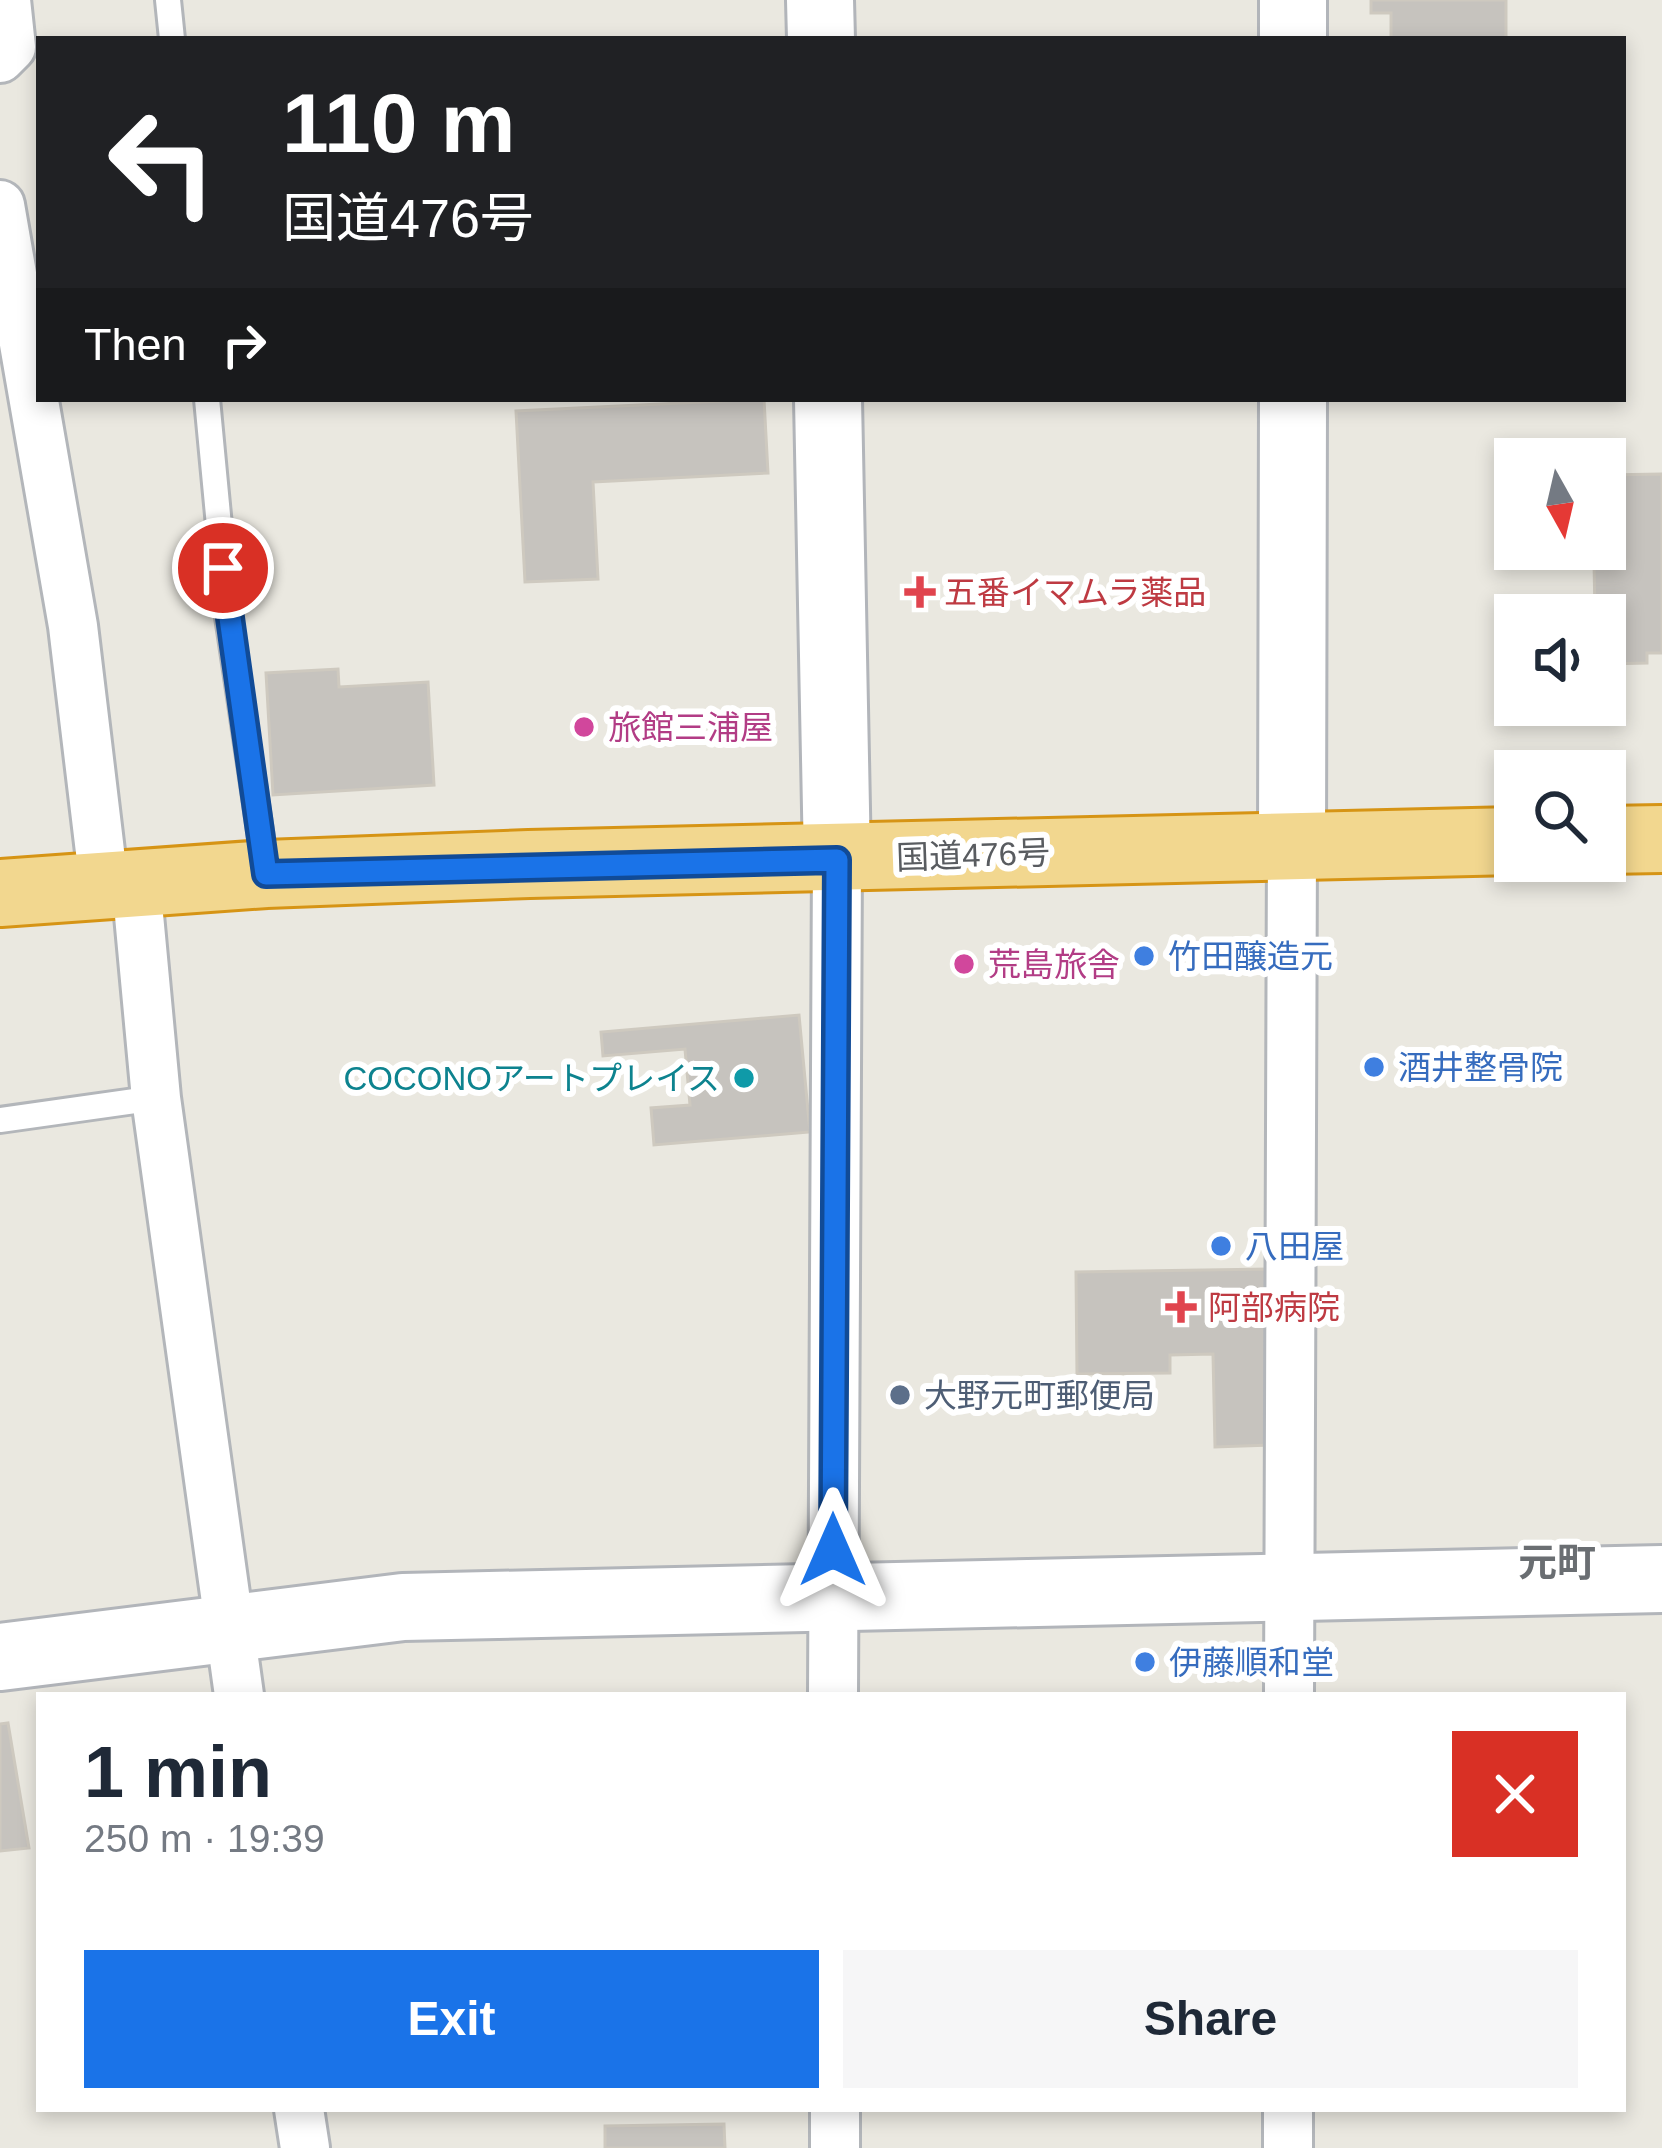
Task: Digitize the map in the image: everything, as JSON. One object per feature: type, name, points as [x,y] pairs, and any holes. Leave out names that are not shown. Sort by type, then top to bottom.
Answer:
[{"type":"highway","points":[[1626,839],[1662,838]]},
{"type":"highway","name":"国道476号","points":[[0,893],[266,874],[1494,841]]},
{"type":"street","points":[[0,58],[11,47],[6,0]]},
{"type":"street","points":[[820,0],[821,36]]},
{"type":"street","points":[[1293,0],[1293,36]]},
{"type":"street","points":[[0,205],[155,1099],[239,1692]]},
{"type":"street","points":[[828,402],[837,860],[833,1692]]},
{"type":"street","points":[[1289,1692],[1292,402]]},
{"type":"street","points":[[0,1657],[403,1607],[1662,1579]]},
{"type":"street","points":[[299,2112],[305,2148]]},
{"type":"street","points":[[835,2112],[835,2148]]},
{"type":"street","points":[[1288,2112],[1288,2148]]},
{"type":"lane","points":[[168,0],[172,36]]},
{"type":"lane","points":[[207,402],[227,610],[266,874]]},
{"type":"lane","points":[[0,1120],[155,1099]]},
{"type":"building","points":[[1371,0],[1506,0],[1506,36],[1391,36],[1391,13],[1371,13]]},
{"type":"building","points":[[764,402],[768,473],[593,482],[598,579],[525,582],[516,411]]},
{"type":"building","points":[[1662,474],[1662,653],[1647,653],[1647,663],[1626,664],[1626,594],[1595,594],[1594,570],[1626,570],[1626,475]]},
{"type":"building","points":[[338,669],[339,687],[428,682],[434,785],[273,795],[266,673]]},
{"type":"building","points":[[799,1015],[810,1132],[654,1145],[651,1108],[690,1105],[685,1049],[603,1056],[601,1032]]},
{"type":"building","points":[[1268,1269],[1271,1445],[1215,1447],[1213,1354],[1170,1355],[1170,1373],[1077,1374],[1076,1272]]},
{"type":"building","points":[[8,1723],[29,1848],[0,1851],[0,1724]]},
{"type":"building","points":[[724,2124],[725,2148],[605,2148],[605,2126]]},
{"type":"place","name":"五番イマムラ薬品","points":[[920,592]]},
{"type":"place","name":"旅館三浦屋","points":[[584,727]]},
{"type":"place","name":"竹田醸造元","points":[[1144,956]]},
{"type":"place","name":"荒島旅舎","points":[[964,964]]},
{"type":"place","name":"酒井整骨院","points":[[1374,1067]]},
{"type":"place","name":"COCONOアートプレイス","points":[[744,1078]]},
{"type":"place","name":"八田屋","points":[[1221,1246]]},
{"type":"place","name":"阿部病院","points":[[1181,1307]]},
{"type":"place","name":"大野元町郵便局","points":[[900,1395]]},
{"type":"place","name":"伊藤順和堂","points":[[1145,1662]]},
{"type":"district","name":"元町","points":[[1557,1562]]},
{"type":"route","points":[[223,568],[266,874],[837,860],[833,1550]]}]
